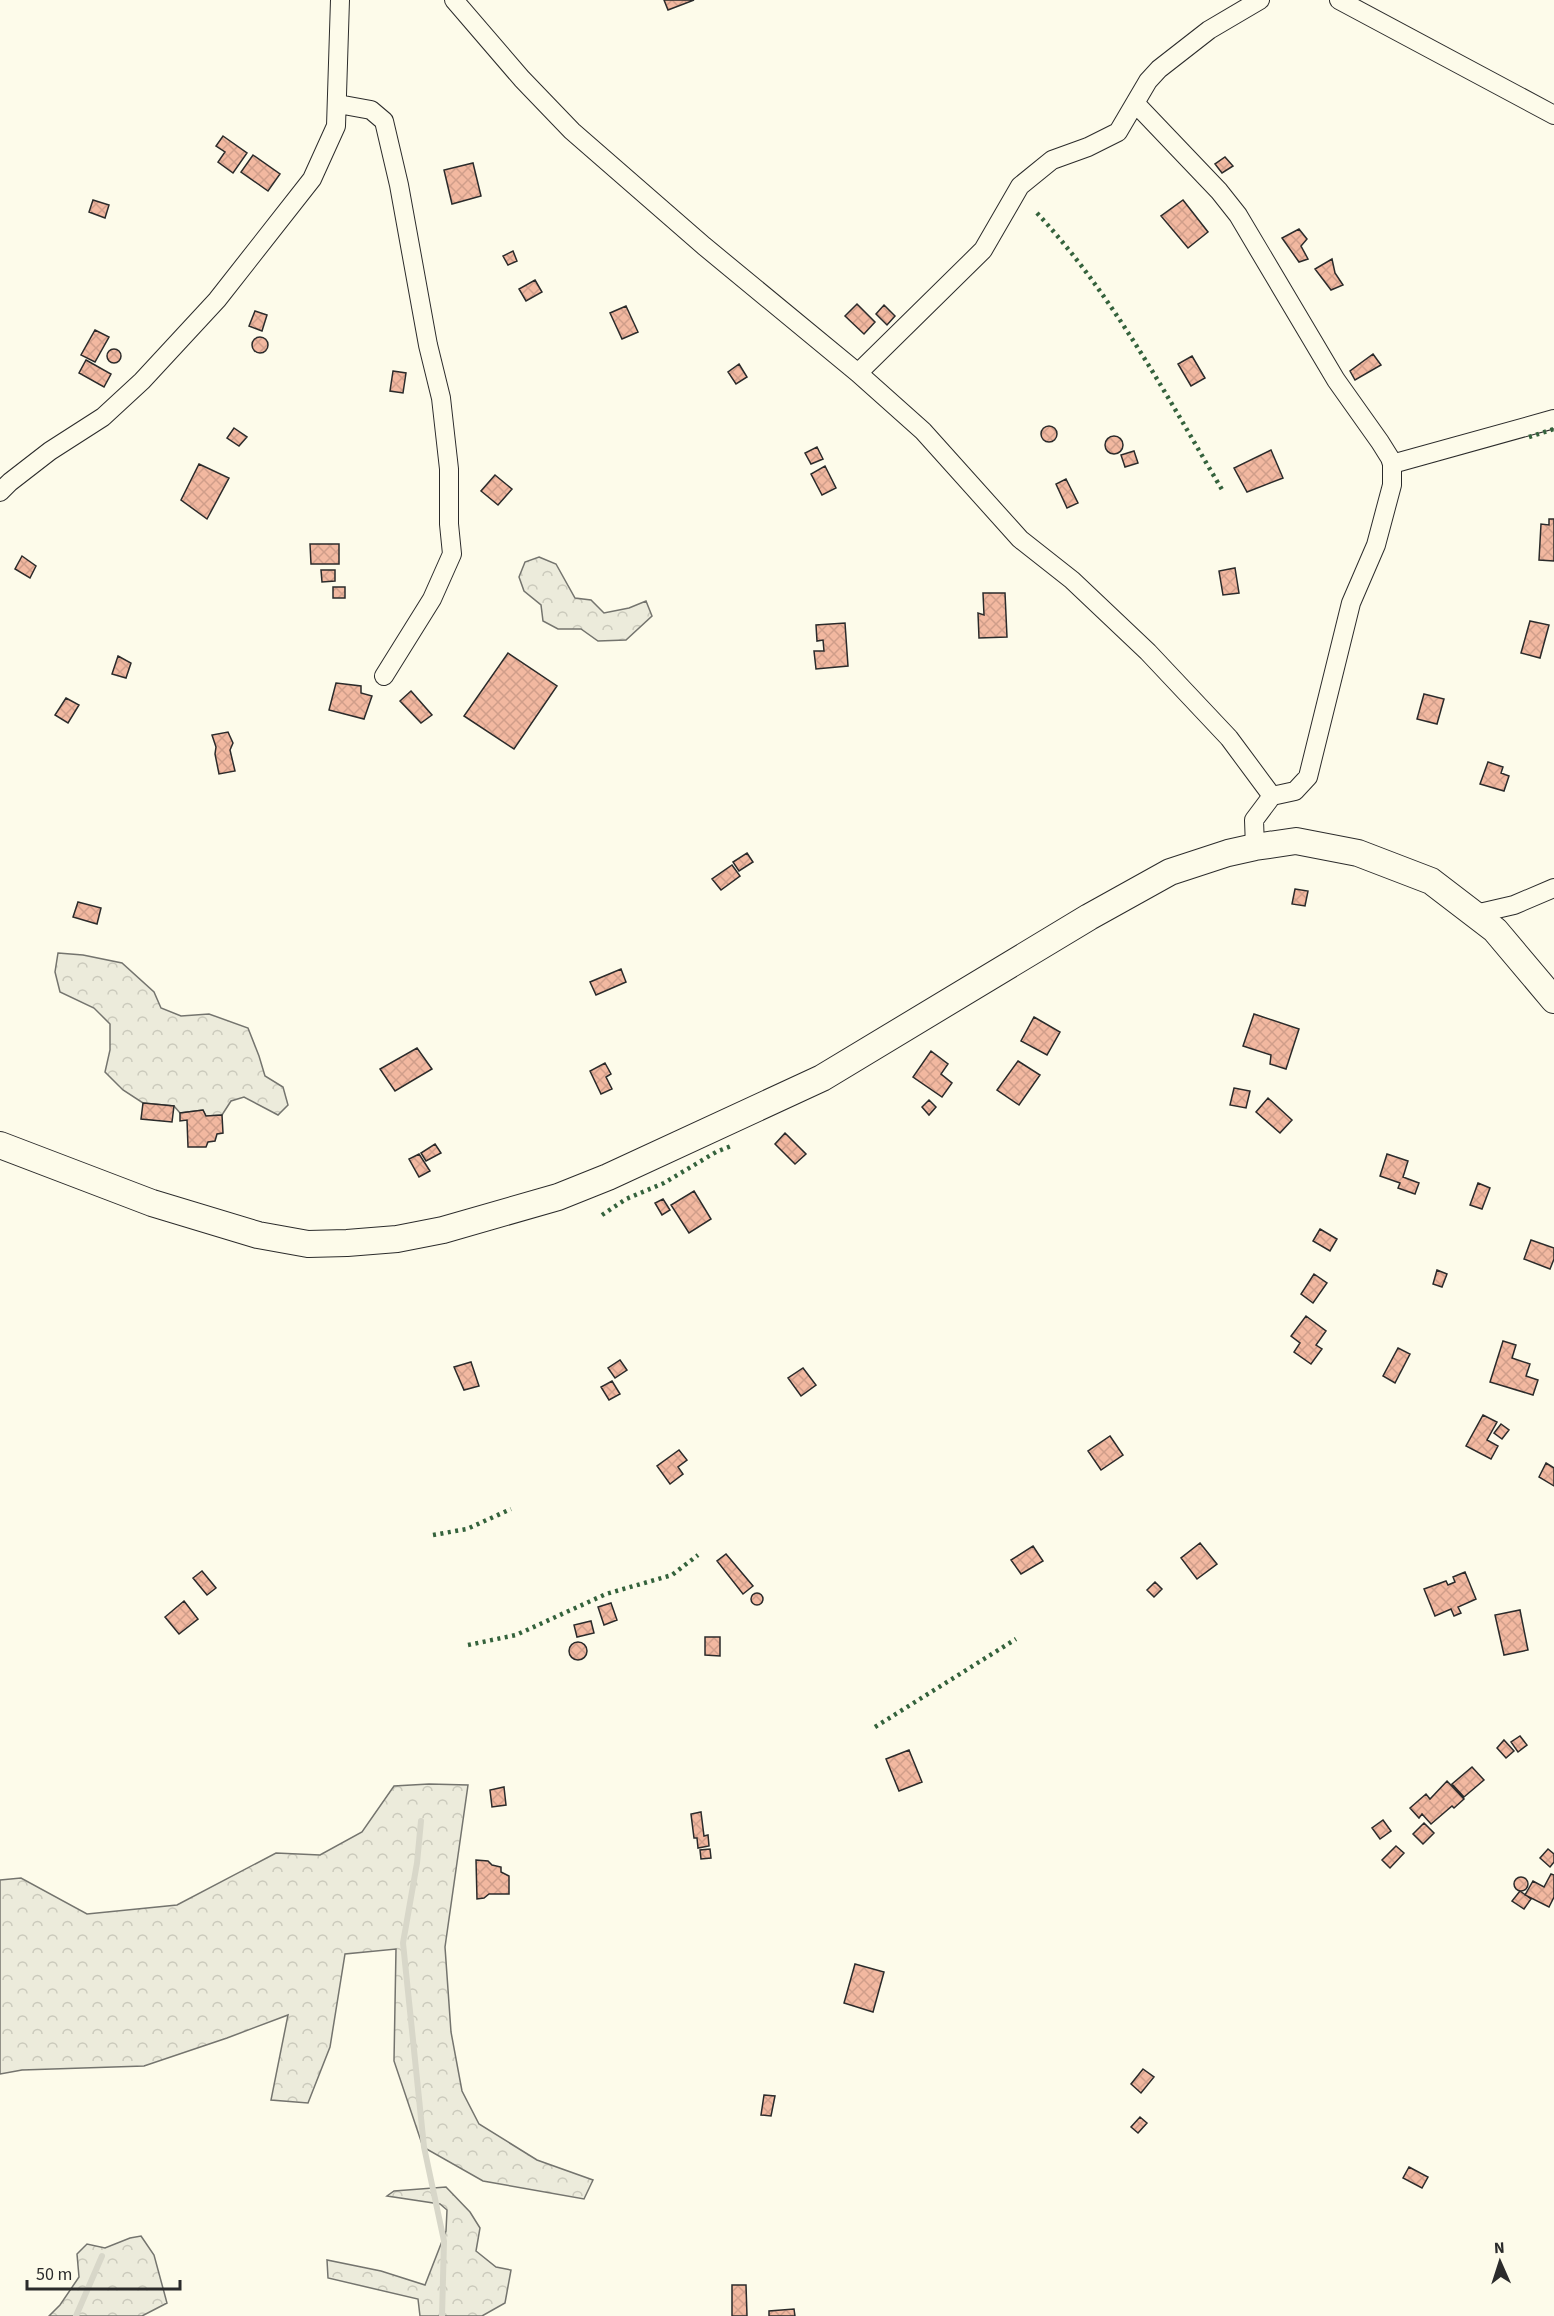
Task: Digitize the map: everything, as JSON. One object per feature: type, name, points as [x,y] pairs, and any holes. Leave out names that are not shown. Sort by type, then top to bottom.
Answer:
[{"type":"main road","points":[[0,1144],[152,1203],[258,1235],[308,1244],[347,1243],[397,1239],[443,1230],[558,1197],[738,1118],[837,1069],[1089,917],[1170,872],[1255,846],[1296,841],[1358,853],[1431,881],[1495,930],[1554,1000]]},
{"type":"street","points":[[0,492],[50,451],[103,417],[142,381],[218,300],[312,179],[336,126],[340,0]]},
{"type":"street","points":[[454,0],[522,79],[572,131],[704,246],[858,373],[923,432],[1020,539],[1072,580],[1148,652],[1229,738],[1272,796]]},
{"type":"street","points":[[858,373],[983,250],[1020,186],[1052,160],[1088,147],[1118,132],[1148,81],[1159,69],[1209,30],[1260,0]]},
{"type":"street","points":[[1339,0],[1554,115]]},
{"type":"street","points":[[338,104],[371,110],[384,122],[399,185],[428,345],[441,398],[449,469],[449,524],[452,554],[432,599],[384,676]]},
{"type":"street","points":[[1136,104],[1219,191],[1238,215],[1335,380],[1385,450],[1392,464],[1392,485],[1376,545],[1351,603],[1308,777],[1295,791],[1272,796],[1254,820],[1255,846]]},
{"type":"street","points":[[1392,464],[1554,419]]},
{"type":"street","points":[[1474,914],[1514,905],[1553,885]]},
{"type":"green space","points":[[539,557],[556,564],[575,598],[591,600],[604,613],[629,608],[646,601],[652,616],[626,640],[598,641],[581,629],[558,629],[543,621],[541,605],[524,591],[519,577],[525,562]]},
{"type":"green space","points":[[58,953],[83,955],[122,963],[154,992],[161,1008],[181,1016],[209,1014],[248,1028],[265,1076],[283,1087],[288,1105],[278,1115],[244,1097],[231,1101],[222,1115],[206,1116],[203,1110],[180,1113],[174,1106],[143,1103],[123,1090],[105,1072],[110,1050],[110,1024],[94,1008],[60,992],[55,972]]},
{"type":"green space","points":[[468,1785],[445,1947],[451,2032],[462,2091],[479,2124],[537,2160],[593,2180],[584,2199],[483,2181],[423,2147],[394,2061],[396,1949],[345,1954],[330,2047],[308,2103],[271,2100],[288,2015],[144,2066],[22,2070],[0,2074],[0,1880],[21,1878],[87,1914],[177,1905],[276,1853],[320,1855],[362,1832],[394,1786]]},
{"type":"green space","points":[[446,2187],[470,2212],[480,2228],[476,2251],[496,2267],[511,2270],[505,2303],[482,2316],[420,2316],[418,2299],[328,2278],[327,2260],[381,2271],[425,2285],[446,2231],[447,2210],[440,2204],[387,2196],[394,2191]]},
{"type":"green space","points":[[141,2236],[154,2255],[167,2303],[142,2316],[49,2316],[60,2305],[79,2277],[77,2254],[87,2244],[105,2248]]},
{"type":"building","points":[[664,0],[694,0],[668,10]]},
{"type":"building","points":[[223,136],[247,153],[233,173],[218,162],[225,152],[216,146]]},
{"type":"building","points":[[253,155],[280,174],[268,191],[241,172]]},
{"type":"building","points":[[1225,157],[1233,166],[1222,173],[1215,164]]},
{"type":"building","points":[[473,163],[481,196],[452,204],[444,170]]},
{"type":"building","points":[[93,200],[109,205],[105,218],[89,212]]},
{"type":"building","points":[[1183,200],[1208,232],[1188,248],[1161,216]]},
{"type":"building","points":[[1299,229],[1307,239],[1301,246],[1308,259],[1299,262],[1282,238]]},
{"type":"building","points":[[513,251],[517,261],[508,265],[503,256]]},
{"type":"building","points":[[1332,259],[1335,273],[1343,285],[1331,290],[1315,269]]},
{"type":"building","points":[[535,280],[542,292],[526,301],[519,289]]},
{"type":"building","points":[[857,304],[875,322],[864,334],[845,316]]},
{"type":"building","points":[[884,305],[895,316],[887,325],[876,314]]},
{"type":"building","points":[[626,306],[638,332],[622,339],[610,313]]},
{"type":"building","points":[[255,311],[267,315],[262,331],[249,326]]},
{"type":"building","points":[[95,330],[109,337],[95,362],[81,355]]},
{"type":"building","points":[[260,337],[266,339],[268,345],[266,351],[260,353],[254,351],[252,345],[254,339]]},
{"type":"building","points":[[111,349],[117,349],[121,356],[117,363],[111,363],[107,359],[107,353]]},
{"type":"building","points":[[1373,354],[1381,365],[1355,380],[1350,371]]},
{"type":"building","points":[[1192,356],[1205,378],[1191,386],[1178,364]]},
{"type":"building","points":[[86,360],[111,374],[104,387],[79,373]]},
{"type":"building","points":[[739,364],[747,377],[736,384],[728,372]]},
{"type":"building","points":[[393,371],[406,373],[403,393],[390,391]]},
{"type":"building","points":[[1049,426],[1055,428],[1057,434],[1055,440],[1049,442],[1043,440],[1041,434],[1043,428]]},
{"type":"building","points":[[234,428],[247,437],[239,446],[227,438]]},
{"type":"building","points":[[1110,436],[1118,436],[1123,441],[1121,452],[1110,454],[1105,449],[1105,441]]},
{"type":"building","points":[[817,447],[823,459],[811,464],[805,453]]},
{"type":"building","points":[[1271,450],[1283,478],[1247,492],[1234,468]]},
{"type":"building","points":[[1134,451],[1138,463],[1125,467],[1121,455]]},
{"type":"building","points":[[199,464],[229,478],[207,519],[181,500]]},
{"type":"building","points":[[825,466],[836,488],[822,495],[811,474]]},
{"type":"building","points":[[495,475],[512,489],[498,505],[481,491]]},
{"type":"building","points":[[1066,479],[1078,503],[1067,508],[1056,484]]},
{"type":"building","points":[[1549,519],[1554,519],[1554,561],[1539,560],[1541,524],[1549,525]]},
{"type":"building","points":[[310,544],[339,544],[339,564],[311,564]]},
{"type":"building","points":[[22,556],[36,566],[30,578],[15,569]]},
{"type":"building","points":[[1235,568],[1239,593],[1223,595],[1219,571]]},
{"type":"building","points":[[321,570],[335,570],[335,581],[322,582]]},
{"type":"building","points":[[333,587],[345,587],[345,598],[333,598]]},
{"type":"building","points":[[983,593],[1005,593],[1007,637],[979,638],[978,613],[984,615]]},
{"type":"building","points":[[1530,621],[1549,625],[1540,658],[1521,653]]},
{"type":"building","points":[[845,623],[848,666],[816,669],[814,651],[824,651],[823,640],[817,641],[816,625]]},
{"type":"building","points":[[508,653],[557,686],[514,749],[464,716]]},
{"type":"building","points":[[118,656],[131,663],[126,678],[112,674]]},
{"type":"building","points":[[336,683],[361,686],[361,693],[372,696],[364,719],[329,710]]},
{"type":"building","points":[[411,691],[432,715],[421,723],[400,701]]},
{"type":"building","points":[[1424,694],[1444,699],[1437,724],[1417,719]]},
{"type":"building","points":[[66,698],[79,705],[68,723],[55,715]]},
{"type":"building","points":[[228,732],[233,743],[230,750],[235,771],[219,774],[216,747],[212,735]]},
{"type":"building","points":[[1488,762],[1503,767],[1501,773],[1509,776],[1504,791],[1480,784]]},
{"type":"building","points":[[747,853],[753,862],[739,871],[733,862]]},
{"type":"building","points":[[732,865],[740,876],[721,890],[712,879]]},
{"type":"building","points":[[1295,889],[1308,891],[1305,906],[1292,904]]},
{"type":"building","points":[[78,902],[101,908],[97,924],[73,917]]},
{"type":"building","points":[[621,969],[626,982],[596,995],[590,982]]},
{"type":"building","points":[[1254,1014],[1299,1029],[1286,1069],[1270,1064],[1271,1055],[1243,1046]]},
{"type":"building","points":[[1034,1017],[1060,1032],[1047,1055],[1021,1041]]},
{"type":"building","points":[[417,1048],[432,1069],[395,1091],[380,1069]]},
{"type":"building","points":[[931,1051],[948,1064],[941,1074],[952,1083],[942,1097],[913,1077]]},
{"type":"building","points":[[1018,1061],[1040,1075],[1019,1105],[997,1090]]},
{"type":"building","points":[[605,1063],[611,1074],[606,1077],[612,1089],[601,1094],[590,1071]]},
{"type":"building","points":[[1234,1088],[1250,1091],[1246,1108],[1230,1105]]},
{"type":"building","points":[[1268,1098],[1292,1120],[1280,1133],[1256,1112]]},
{"type":"building","points":[[929,1100],[936,1107],[929,1115],[922,1107]]},
{"type":"building","points":[[143,1103],[174,1106],[172,1122],[141,1119]]},
{"type":"building","points":[[203,1110],[206,1116],[222,1115],[223,1133],[217,1134],[215,1141],[208,1142],[206,1147],[188,1147],[187,1120],[180,1121],[180,1113]]},
{"type":"building","points":[[785,1133],[806,1154],[795,1164],[775,1144]]},
{"type":"building","points":[[435,1144],[441,1153],[426,1161],[421,1153]]},
{"type":"building","points":[[419,1154],[430,1171],[419,1177],[409,1159]]},
{"type":"building","points":[[1387,1154],[1408,1161],[1403,1177],[1419,1183],[1415,1194],[1398,1188],[1400,1183],[1380,1176]]},
{"type":"building","points":[[1478,1183],[1490,1188],[1482,1209],[1470,1205]]},
{"type":"building","points":[[694,1191],[711,1219],[689,1233],[671,1205]]},
{"type":"building","points":[[663,1199],[670,1210],[662,1215],[655,1203]]},
{"type":"building","points":[[1320,1229],[1337,1239],[1330,1251],[1313,1241]]},
{"type":"building","points":[[1531,1240],[1554,1248],[1554,1259],[1550,1269],[1524,1259]]},
{"type":"building","points":[[1437,1270],[1447,1274],[1442,1287],[1433,1284]]},
{"type":"building","points":[[1314,1274],[1327,1283],[1313,1303],[1301,1294]]},
{"type":"building","points":[[1306,1316],[1326,1331],[1316,1345],[1322,1349],[1311,1364],[1294,1352],[1300,1343],[1291,1336]]},
{"type":"building","points":[[1503,1341],[1516,1345],[1512,1358],[1530,1364],[1526,1376],[1538,1380],[1533,1395],[1490,1382]]},
{"type":"building","points":[[1398,1348],[1410,1354],[1395,1383],[1383,1376]]},
{"type":"building","points":[[620,1360],[627,1370],[615,1378],[608,1368]]},
{"type":"building","points":[[471,1362],[479,1386],[464,1390],[454,1367]]},
{"type":"building","points":[[803,1368],[816,1385],[801,1396],[788,1378]]},
{"type":"building","points":[[612,1381],[620,1394],[609,1400],[601,1387]]},
{"type":"building","points":[[1483,1415],[1497,1422],[1487,1440],[1498,1446],[1491,1459],[1466,1446]]},
{"type":"building","points":[[1501,1424],[1509,1430],[1502,1439],[1494,1433]]},
{"type":"building","points":[[1110,1436],[1123,1455],[1101,1470],[1088,1451]]},
{"type":"building","points":[[679,1450],[687,1460],[678,1467],[683,1474],[670,1484],[657,1466]]},
{"type":"building","points":[[1546,1463],[1554,1468],[1554,1486],[1539,1477]]},
{"type":"building","points":[[1200,1543],[1217,1564],[1197,1579],[1181,1558]]},
{"type":"building","points":[[1033,1546],[1043,1561],[1021,1574],[1011,1560]]},
{"type":"building","points":[[726,1554],[753,1586],[743,1594],[717,1561]]},
{"type":"building","points":[[202,1571],[216,1588],[207,1595],[193,1578]]},
{"type":"building","points":[[1465,1572],[1476,1599],[1458,1607],[1461,1613],[1454,1616],[1451,1609],[1435,1616],[1424,1589],[1446,1581],[1448,1585],[1455,1582],[1453,1577]]},
{"type":"building","points":[[1155,1582],[1162,1589],[1154,1597],[1147,1590]]},
{"type":"building","points":[[759,1593],[763,1599],[759,1605],[755,1605],[751,1597]]},
{"type":"building","points":[[184,1601],[198,1619],[179,1634],[165,1617]]},
{"type":"building","points":[[611,1603],[617,1620],[604,1625],[598,1607]]},
{"type":"building","points":[[1520,1610],[1528,1650],[1504,1655],[1495,1615]]},
{"type":"building","points":[[591,1621],[594,1633],[577,1637],[574,1625]]},
{"type":"building","points":[[705,1637],[720,1637],[720,1656],[705,1655]]},
{"type":"building","points":[[578,1642],[584,1645],[587,1651],[584,1657],[578,1660],[572,1657],[569,1651],[572,1645]]},
{"type":"building","points":[[1520,1736],[1527,1745],[1518,1752],[1511,1742]]},
{"type":"building","points":[[1504,1740],[1514,1751],[1506,1758],[1497,1748]]},
{"type":"building","points":[[909,1750],[922,1782],[899,1791],[886,1759]]},
{"type":"building","points":[[1472,1767],[1484,1780],[1464,1797],[1452,1784]]},
{"type":"building","points":[[1447,1781],[1464,1799],[1431,1824],[1422,1814],[1419,1818],[1410,1808],[1426,1794],[1430,1799]]},
{"type":"building","points":[[504,1787],[506,1805],[492,1807],[490,1790]]},
{"type":"building","points":[[701,1812],[704,1836],[708,1835],[709,1846],[698,1848],[697,1838],[694,1838],[691,1814]]},
{"type":"building","points":[[1383,1820],[1391,1831],[1380,1839],[1372,1828]]},
{"type":"building","points":[[1424,1823],[1434,1833],[1423,1844],[1413,1834]]},
{"type":"building","points":[[1396,1846],[1404,1853],[1390,1868],[1382,1860]]},
{"type":"building","points":[[710,1849],[711,1858],[701,1859],[700,1850]]},
{"type":"building","points":[[1548,1849],[1554,1854],[1554,1862],[1550,1867],[1540,1858]]},
{"type":"building","points":[[476,1860],[488,1861],[492,1865],[501,1867],[501,1872],[509,1876],[509,1894],[489,1894],[477,1899]]},
{"type":"building","points":[[1551,1874],[1554,1875],[1554,1897],[1549,1907],[1525,1895],[1533,1881],[1544,1887]]},
{"type":"building","points":[[1521,1877],[1526,1879],[1528,1884],[1526,1889],[1521,1891],[1516,1889],[1514,1884],[1516,1879]]},
{"type":"building","points":[[1520,1891],[1531,1899],[1524,1909],[1512,1901]]},
{"type":"building","points":[[855,1964],[884,1972],[873,2012],[844,2003]]},
{"type":"building","points":[[1143,2069],[1154,2077],[1141,2093],[1131,2084]]},
{"type":"building","points":[[764,2095],[775,2096],[771,2116],[761,2115]]},
{"type":"building","points":[[1140,2117],[1147,2123],[1138,2133],[1131,2127]]},
{"type":"building","points":[[1409,2167],[1428,2177],[1422,2188],[1403,2178]]},
{"type":"building","points":[[732,2285],[746,2285],[747,2316],[732,2316]]},
{"type":"building","points":[[794,2309],[795,2316],[769,2316],[769,2311]]},
{"type":"waterway","points":[[421,1821],[417,1863],[403,1943],[424,2147],[444,2241],[442,2316]]},
{"type":"waterway","points":[[76,2316],[102,2256]]},
{"type":"hedge","points":[[1037,213],[1091,278],[1115,313],[1224,493]]},
{"type":"hedge","points":[[1529,437],[1554,429]]},
{"type":"hedge","points":[[602,1215],[626,1199],[664,1183],[716,1152],[731,1146]]},
{"type":"hedge","points":[[433,1535],[467,1529],[511,1509]]},
{"type":"hedge","points":[[468,1645],[516,1635],[606,1594],[672,1575],[698,1555]]},
{"type":"hedge","points":[[875,1727],[1016,1639]]}]
